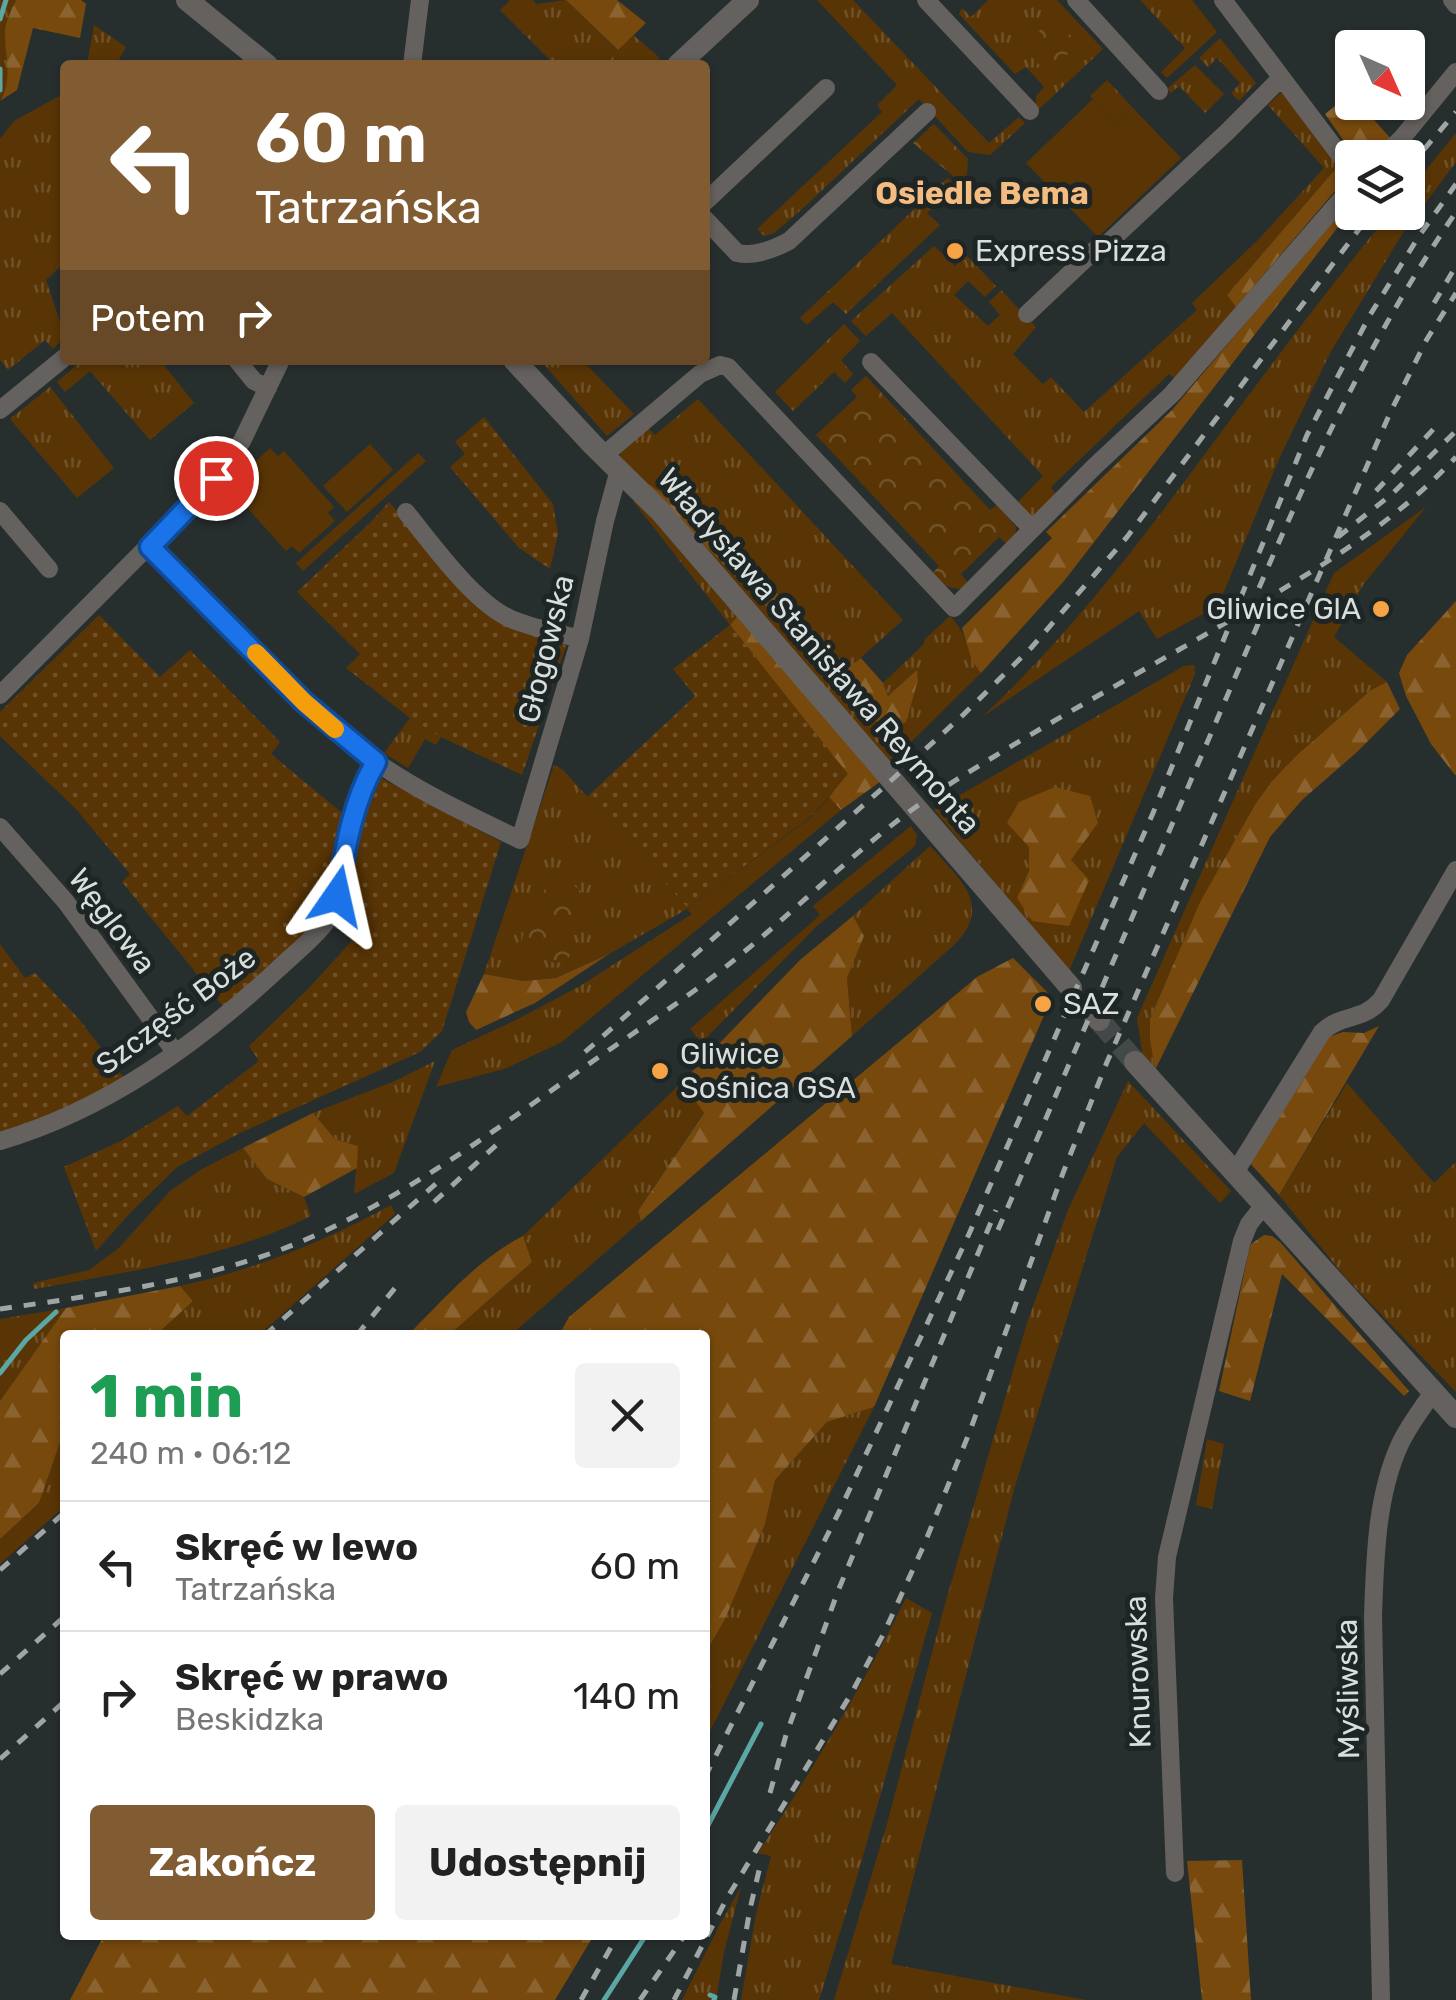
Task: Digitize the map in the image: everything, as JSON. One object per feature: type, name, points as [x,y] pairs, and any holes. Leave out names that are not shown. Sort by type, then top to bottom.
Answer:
[{"type":"street","points":[[187,0],[261,60]]},
{"type":"street","points":[[413,60],[420,0]]},
{"type":"street","points":[[683,60],[748,0]]},
{"type":"street","points":[[926,0],[1030,111]]},
{"type":"street","points":[[1076,0],[1159,90]]},
{"type":"street","points":[[1223,0],[1335,149]]},
{"type":"street","points":[[1400,140],[1456,72]]},
{"type":"street","points":[[1027,314],[1098,247],[1108,243],[1281,78]]},
{"type":"street","points":[[710,197],[826,88]]},
{"type":"street","points":[[710,223],[737,253],[750,255],[777,248],[927,112]]},
{"type":"street","points":[[611,462],[700,374],[712,367],[728,367],[954,608],[1172,394],[1335,207]]},
{"type":"street","points":[[0,410],[60,360]]},
{"type":"street","points":[[871,362],[1032,529]]},
{"type":"street","points":[[241,365],[254,381],[268,388]]},
{"type":"street","points":[[0,695],[150,547],[229,462],[280,365]]},
{"type":"street","name":"Władysława Stanisława Reymonta","points":[[519,365],[661,512],[1071,988]]},
{"type":"street","name":"Głogowska","points":[[376,762],[447,805],[520,840],[580,639],[604,521],[611,462]]},
{"type":"street","points":[[0,511],[49,569]]},
{"type":"street","points":[[406,512],[451,566],[495,609],[524,624],[580,639]]},
{"type":"street","points":[[150,547],[304,702],[376,762]]},
{"type":"street","name":"Szczęść Boże","points":[[0,1141],[38,1130],[142,1076],[260,985],[330,916],[357,806],[376,762]]},
{"type":"street","name":"Węglowa","points":[[0,827],[66,902],[175,1052]]},
{"type":"street","points":[[1234,1174],[1322,1032],[1338,1020],[1366,1014],[1380,1000],[1456,870]]},
{"type":"street","points":[[1135,1062],[1456,1417]]},
{"type":"street","name":"Knurowska","points":[[1175,1874],[1167,1557],[1242,1241],[1264,1205]]},
{"type":"street","name":"Myśliwska","points":[[1381,2000],[1375,1563],[1388,1477],[1400,1445],[1434,1391]]},
{"type":"green space","points":[[0,0],[16,0],[5,29],[8,75],[0,99]]},
{"type":"green space","points":[[16,0],[81,0],[86,4],[80,38],[33,28],[17,90],[0,101],[7,75],[6,26]]},
{"type":"green space","points":[[510,0],[533,0],[536,4],[566,0],[617,50],[633,35],[660,58],[550,60],[500,10]]},
{"type":"green space","points":[[566,0],[617,0],[646,23],[618,50]]},
{"type":"green space","points":[[817,0],[853,0],[989,143],[1019,117],[1025,123],[990,155],[968,152],[919,99],[801,210],[774,233],[764,236],[757,229],[882,112],[877,105],[897,85]]},
{"type":"green space","points":[[988,0],[1057,0],[1103,49],[1036,112],[1036,96],[1044,87],[1026,67],[1015,74],[959,14],[962,8],[971,17]]},
{"type":"green space","points":[[1140,0],[1192,0],[1217,32],[1167,78],[1161,72],[1185,48]]},
{"type":"green space","points":[[1052,19],[1077,45],[1047,73],[1022,47]]},
{"type":"green space","points":[[94,25],[126,47],[119,60],[88,60]]},
{"type":"green space","points":[[1220,38],[1256,83],[1239,101],[1231,93],[1240,83],[1217,58],[1208,67],[1199,58]]},
{"type":"green space","points":[[1195,65],[1224,94],[1205,113],[1179,86],[1171,93],[1167,89]]},
{"type":"green space","points":[[1107,80],[1132,107],[1116,123],[1090,96]]},
{"type":"green space","points":[[1280,93],[1285,95],[1335,162],[1335,169],[1227,295],[1236,307],[1176,379],[1169,374],[1051,487],[1056,495],[1030,521],[1015,505],[1043,476],[892,313],[866,336],[851,321],[934,246],[955,266],[967,256],[996,286],[985,297],[968,281],[954,295],[988,326],[1000,315],[989,302],[1001,290],[1036,327],[1013,354],[1043,384],[1051,377],[1084,412],[1197,310],[1192,303],[1257,241],[1324,168],[1268,105]]},
{"type":"green space","points":[[60,96],[60,267],[46,280],[60,322],[60,342],[53,349],[45,340],[8,370],[0,360],[0,139],[14,121]]},
{"type":"green space","points":[[1093,99],[1116,123],[1132,107],[1181,158],[1098,237],[1026,163]]},
{"type":"green space","points":[[1335,106],[1335,120],[1374,120],[1392,140],[1343,140],[1325,114]]},
{"type":"green space","points":[[934,124],[968,159],[967,175],[958,180],[913,143]]},
{"type":"green space","points":[[1456,133],[1456,162],[1425,204],[1425,171]]},
{"type":"green space","points":[[1335,169],[1335,191],[1236,307],[1227,295]]},
{"type":"green space","points":[[947,178],[956,185],[927,213],[940,225],[846,314],[833,302],[807,325],[800,318]]},
{"type":"green space","points":[[1335,217],[1336,230],[1064,581],[981,673],[972,661],[962,628],[1052,538],[1046,532],[1172,410]]},
{"type":"green space","points":[[1377,230],[1405,230],[1330,353],[1279,459],[1218,606],[1157,639],[1139,611],[982,717],[1049,650],[1109,579]]},
{"type":"green space","points":[[844,324],[860,341],[841,360],[853,374],[845,383],[834,372],[793,411],[775,392]]},
{"type":"green space","points":[[77,365],[164,365],[194,403],[150,440],[90,371],[65,392],[57,382]]},
{"type":"green space","points":[[544,365],[587,365],[634,414],[607,436]]},
{"type":"green space","points":[[866,376],[990,510],[997,505],[1016,527],[1015,537],[1008,545],[999,537],[961,574],[968,583],[961,589],[941,583],[932,574],[939,566],[816,435],[857,397],[851,390]]},
{"type":"green space","points":[[50,387],[114,468],[77,498],[10,419]]},
{"type":"green space","points":[[698,399],[903,620],[848,669],[805,620],[730,549],[734,541],[694,506],[686,509],[650,485],[647,488],[620,456],[622,448],[647,427],[655,435]]},
{"type":"green space","points":[[484,417],[553,504],[558,534],[550,569],[519,548],[450,467],[465,454],[455,442]]},
{"type":"green space","points":[[370,444],[393,470],[347,512],[323,486]]},
{"type":"green space","points":[[270,448],[278,456],[284,451],[334,507],[328,513],[335,521],[299,553],[292,546],[286,551],[236,495],[241,489],[234,481]]},
{"type":"green space","points":[[418,453],[426,461],[303,571],[296,563]]},
{"type":"green space","points":[[650,485],[686,509],[694,506],[735,542],[731,550],[805,620],[848,668],[861,658],[883,683],[888,696],[917,670],[918,680],[906,722],[889,729],[869,717],[863,723],[782,622],[647,488]]},
{"type":"green space","points":[[660,500],[782,622],[863,723],[916,671],[888,696],[883,683],[950,616],[981,673],[906,747],[902,758],[892,766]]},
{"type":"green space","points":[[633,501],[737,617],[730,625]]},
{"type":"green space","points":[[389,502],[464,588],[566,646],[522,775],[441,737],[346,668],[360,654],[297,592]]},
{"type":"green space","points":[[1426,507],[1363,585],[1334,637],[1387,682],[1371,690],[1297,755],[1256,803],[1200,902],[1150,1019],[1155,1070],[1143,1058],[1137,1018],[1334,573]]},
{"type":"green space","points":[[1456,601],[1455,775],[1431,744],[1406,696],[1399,673],[1407,655]]},
{"type":"green space","points":[[99,615],[160,677],[190,650],[280,742],[271,754],[348,818],[334,883],[321,914],[281,957],[223,1006],[122,882],[130,874],[76,809],[0,736],[0,712]]},
{"type":"green space","points":[[737,617],[881,781],[841,810],[829,797],[847,774],[730,625]]},
{"type":"green space","points":[[730,625],[848,774],[813,815],[688,908],[587,797],[695,696],[673,669]]},
{"type":"green space","points":[[1194,665],[1195,674],[1069,971],[934,810],[1184,666]],"holes":[[[1098,823],[1071,860],[1018,898],[1029,871],[1029,847]]]},
{"type":"green space","points":[[1387,682],[1400,709],[1302,800],[1270,837],[1155,1070],[1150,1019],[1200,902],[1256,803],[1297,755],[1371,690]]},
{"type":"green space","points":[[410,718],[441,737],[436,745],[425,739],[408,768],[384,753]]},
{"type":"green space","points":[[554,765],[563,770],[688,908],[813,816],[829,797],[841,810],[562,1042],[504,1069],[436,1087],[452,1050],[580,986],[692,914],[687,909],[609,954],[556,978],[523,981],[484,974]]},
{"type":"green space","points":[[381,778],[501,842],[442,1031],[420,1052],[240,1133],[177,1167],[96,1251],[64,1167],[121,1141],[178,1106],[187,1116],[259,1061],[249,1046],[368,923],[349,907],[356,893],[345,881],[354,842]]},
{"type":"green space","points":[[1055,787],[1090,796],[1098,823],[1071,860],[1089,880],[1069,926],[1032,921],[1017,898],[1029,871],[1029,847],[1007,823],[1019,802]]},
{"type":"green space","points":[[911,826],[917,835],[915,846],[818,925],[702,1042],[690,1029],[820,915],[813,906]]},
{"type":"green space","points":[[930,846],[968,892],[972,904],[966,930],[852,1036],[847,978],[864,936],[853,916]]},
{"type":"green space","points":[[560,873],[593,902],[568,930],[572,950],[569,957],[557,963],[542,956],[536,946],[521,943],[531,905]]},
{"type":"green space","points":[[853,916],[864,936],[847,978],[852,1036],[641,1221],[638,1211],[704,1113],[682,1082],[800,960]]},
{"type":"green space","points":[[0,944],[25,978],[35,973],[78,1018],[125,1079],[99,1096],[0,1134]]},
{"type":"green space","points":[[609,954],[535,1003],[476,1030],[469,1022],[466,1012],[484,974],[523,981],[556,978]]},
{"type":"green space","points":[[1013,958],[1052,997],[874,1407],[827,1422],[775,1480],[765,1524],[710,1645],[710,1330],[562,1330],[569,1317],[977,977]]},
{"type":"green space","points":[[1379,1026],[1279,1195],[1249,1162],[1323,1039],[1343,1032],[1364,1033]]},
{"type":"green space","points":[[435,1061],[394,1173],[354,1194],[358,1146],[335,1139],[313,1113]]},
{"type":"green space","points":[[1128,1081],[1231,1191],[1220,1203],[1144,1123],[1117,1157],[1015,1486],[891,1964],[1086,2000],[834,2000],[1027,1323],[1068,1210]]},
{"type":"green space","points":[[682,1082],[704,1112],[638,1211],[641,1221],[517,1330],[455,1330],[532,1262],[523,1236]]},
{"type":"green space","points":[[1347,1083],[1434,1183],[1456,1162],[1456,1392],[1345,1277],[1279,1195]]},
{"type":"green space","points":[[313,1113],[335,1139],[358,1146],[357,1168],[304,1197],[267,1179],[243,1148]]},
{"type":"green space","points":[[243,1148],[267,1179],[304,1197],[311,1216],[211,1253],[34,1289],[33,1283],[89,1270],[119,1248],[170,1191]]},
{"type":"green space","points":[[391,1205],[395,1214],[265,1330],[161,1330],[193,1301],[180,1286],[235,1272],[340,1231]]},
{"type":"green space","points":[[1264,1235],[1280,1242],[1409,1391],[1404,1396],[1282,1274],[1250,1401],[1219,1391],[1251,1244]]},
{"type":"green space","points":[[523,1236],[532,1262],[455,1330],[413,1330],[476,1268]]},
{"type":"green space","points":[[180,1286],[193,1301],[161,1330],[60,1330],[60,1442],[39,1503],[0,1539],[0,1401],[66,1308]]},
{"type":"green space","points":[[66,1308],[0,1401],[0,1319]]},
{"type":"green space","points":[[874,1407],[710,1731],[710,1645],[765,1524],[775,1480],[827,1422]]},
{"type":"green space","points":[[1207,1439],[1224,1444],[1212,1509],[1196,1505]]},
{"type":"green space","points":[[60,1442],[60,1510],[0,1564],[0,1539],[39,1503]]},
{"type":"green space","points":[[906,1598],[932,1613],[819,2000],[741,2000],[771,1856],[758,1853],[836,1728]]},
{"type":"green space","points":[[1242,1860],[1251,2000],[1202,2000],[1187,1861]]},
{"type":"green space","points":[[741,1887],[716,2000],[682,2000],[720,1924]]},
{"type":"green space","points":[[101,1940],[591,1940],[555,2000],[70,2000]]},
{"type":"waterway","points":[[0,19],[6,0]]},
{"type":"waterway","points":[[0,69],[0,90]]},
{"type":"waterway","points":[[0,1373],[26,1340],[56,1312]]},
{"type":"waterway","points":[[710,1821],[761,1724]]},
{"type":"waterway","points":[[604,2000],[643,1940]]},
{"type":"waterway","points":[[710,1995],[714,2000]]},
{"type":"tunnel","points":[[1099,1020],[1135,1062]]},
{"type":"railway","points":[[1425,148],[1456,112]]},
{"type":"railway","points":[[710,1767],[839,1512],[969,1234],[1153,813],[1307,435],[1370,315],[1456,184]]},
{"type":"railway","points":[[1259,588],[1348,395],[1399,302],[1456,212]]},
{"type":"railway","points":[[585,1052],[885,786],[1031,648],[1127,537],[1358,230]]},
{"type":"railway","points":[[1434,303],[1456,266]]},
{"type":"railway","points":[[710,1931],[884,1633],[970,1431],[1107,1062],[1390,413],[1427,339],[1456,293]]},
{"type":"railway","points":[[1376,491],[1440,422]]},
{"type":"railway","points":[[1338,537],[1392,494],[1456,431]]},
{"type":"railway","points":[[0,1309],[136,1288],[236,1264],[312,1237],[394,1195],[472,1146],[702,985],[917,806],[1016,743],[1323,565],[1406,505],[1456,457]]},
{"type":"railway","points":[[998,1230],[1270,596]]},
{"type":"railway","points":[[434,1202],[504,1138]]},
{"type":"railway","points":[[271,1330],[439,1181]]},
{"type":"railway","points":[[770,1793],[786,1735],[838,1591],[996,1210]]},
{"type":"railway","points":[[361,1330],[399,1283]]},
{"type":"railway","points":[[0,1570],[60,1516]]},
{"type":"railway","points":[[0,1674],[60,1620]]},
{"type":"railway","points":[[0,1759],[60,1705]]},
{"type":"railway","points":[[734,2000],[761,1862]]},
{"type":"railway","points":[[581,2000],[615,1940]]},
{"type":"railway","points":[[640,2000],[682,1940]]},
{"type":"railway","points":[[674,2000],[705,1940]]},
{"type":"slow traffic","points":[[256,653],[335,729]]},
{"type":"place","name":"Express Pizza","points":[[955,251]]},
{"type":"place","name":"Gliwice GlA","points":[[1381,609]]},
{"type":"place","name":"SAZ","points":[[1043,1004]]},
{"type":"place","name":"Gliwice Sośnica GSA","points":[[660,1071]]},
{"type":"district","name":"Osiedle Bema","points":[[982,193]]},
{"type":"route","points":[[216,478],[150,547],[304,702],[376,762],[357,806],[337,896]]}]
